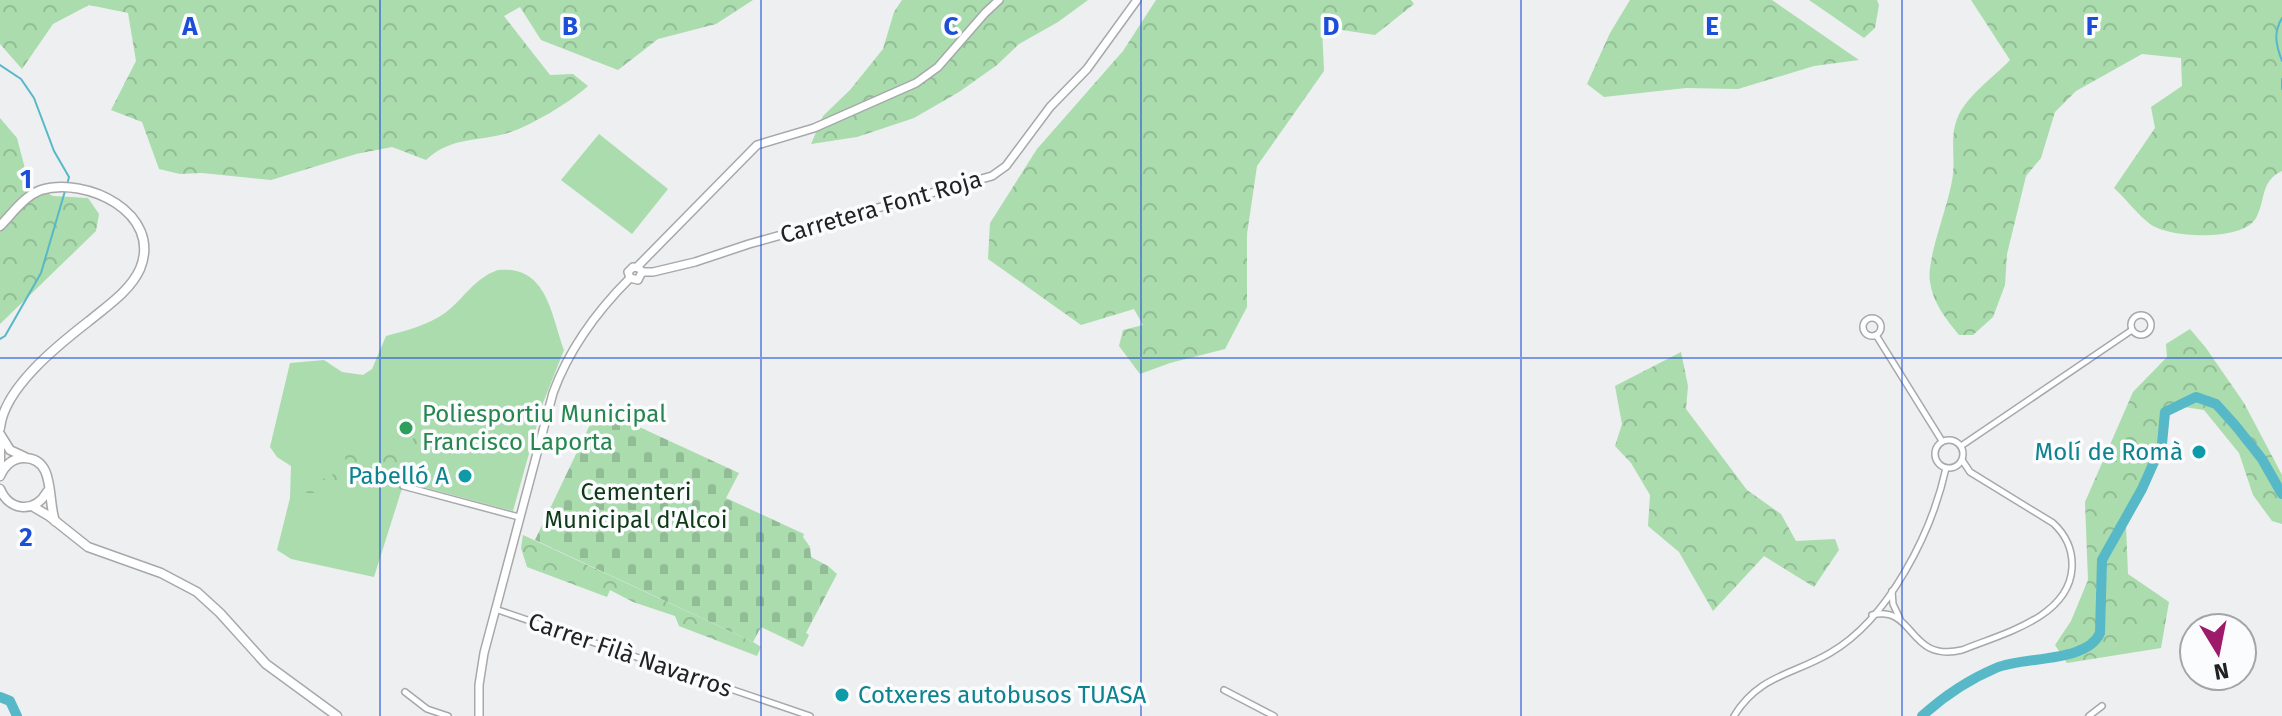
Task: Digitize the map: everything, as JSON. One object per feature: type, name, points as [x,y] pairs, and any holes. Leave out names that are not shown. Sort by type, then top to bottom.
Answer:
[{"type":"main road","points":[[0,226],[31,195],[55,188],[87,192],[114,201],[133,217],[143,244],[139,269],[123,292],[52,353],[17,390],[5,408],[0,428]]},
{"type":"main road","points":[[0,437],[10,450],[34,459],[44,467],[49,478],[48,491],[55,521]]},
{"type":"main road","points":[[0,437],[0,476]]},
{"type":"main road","points":[[0,476],[8,464],[26,458]]},
{"type":"main road","points":[[0,489],[13,505]]},
{"type":"main road","points":[[0,505],[32,506],[42,501],[48,491]]},
{"type":"main road","points":[[32,506],[88,547],[161,573],[197,592],[266,664],[337,716]]},
{"type":"street","points":[[481,716],[478,704],[483,658],[553,393],[562,369],[592,322],[630,278],[629,270],[640,270],[750,151],[766,141],[814,128],[916,83],[938,67],[999,0]]},
{"type":"street","name":"Carretera Font Roja","points":[[640,270],[653,272],[695,262],[992,176],[1006,166],[1050,107],[1087,69],[1137,0]]},
{"type":"street","points":[[1961,446],[2132,330]]},
{"type":"street","points":[[1876,335],[1942,441]]},
{"type":"street","points":[[1961,446],[1950,440],[1942,441],[1936,448],[1935,456],[1938,464],[1946,468],[1956,467],[1962,460]]},
{"type":"street","points":[[1892,590],[1893,604],[1900,619],[1925,647],[1944,653],[1955,652],[2045,613],[2059,601],[2068,587],[2072,573],[2071,554],[2058,528],[1970,472],[1964,466],[1961,446]]},
{"type":"street","points":[[1734,716],[1762,685],[1836,650],[1872,615],[1892,590],[1925,533],[1946,468]]},
{"type":"street","points":[[403,486],[519,517]]},
{"type":"street","name":"Carrer Filà Navarros","points":[[495,609],[810,716]]},
{"type":"street","points":[[1872,615],[1889,613],[1900,619]]},
{"type":"street","points":[[1224,690],[1274,716]]},
{"type":"street","points":[[405,692],[427,709],[448,716]]},
{"type":"street","points":[[2089,716],[2102,706]]},
{"type":"green space","points":[[0,0],[753,0],[716,24],[658,39],[618,70],[541,40],[520,7],[504,16],[550,75],[573,74],[588,86],[571,99],[518,129],[455,143],[426,160],[392,147],[356,154],[271,180],[202,173],[180,174],[159,169],[142,122],[111,110],[136,61],[128,13],[89,5],[53,24],[22,69],[0,44]]},
{"type":"green space","points":[[902,0],[1088,0],[1058,22],[1019,44],[997,65],[959,92],[914,118],[857,137],[811,144],[823,116],[850,90],[883,49],[894,12]]},
{"type":"green space","points":[[1156,0],[1411,0],[1414,4],[1375,35],[1322,27],[1324,71],[1257,166],[1247,234],[1247,307],[1225,349],[1140,374],[1119,346],[1123,330],[1143,325],[1134,309],[1081,325],[988,259],[990,223],[1037,149],[1123,51]]},
{"type":"green space","points":[[1630,0],[1772,0],[1859,60],[1814,66],[1738,89],[1686,88],[1604,97],[1587,84],[1610,33]]},
{"type":"green space","points":[[1809,0],[1877,0],[1875,28],[1864,38]]},
{"type":"green space","points":[[1971,0],[2282,0],[2282,171],[2270,180],[2256,218],[2248,226],[2221,234],[2173,232],[2150,224],[2114,188],[2155,128],[2151,107],[2182,86],[2181,58],[2142,54],[2076,91],[2055,112],[2041,158],[2026,176],[2007,254],[2005,285],[1993,317],[1973,335],[1959,335],[1937,304],[1930,282],[1935,245],[1951,186],[1955,126],[1967,103],[2010,60]]},
{"type":"green space","points":[[0,118],[17,138],[29,184],[53,196],[88,198],[99,214],[96,231],[0,324]]},
{"type":"green space","points":[[599,134],[668,189],[632,234],[561,180]]},
{"type":"green space","name":"Poliesportiu Municipal Francisco Laporta","points":[[498,270],[527,275],[537,284],[550,308],[564,350],[543,403],[513,511],[404,482],[374,577],[291,559],[277,550],[290,498],[291,466],[277,457],[270,447],[290,363],[324,360],[342,372],[363,375],[372,369],[386,336],[438,317],[482,278]]},
{"type":"green space","points":[[2190,329],[2244,403],[2282,475],[2282,524],[2272,521],[2253,495],[2239,453],[2204,410],[2171,405],[2165,452],[2126,525],[2128,574],[2169,602],[2161,648],[2067,663],[2055,645],[2071,621],[2088,580],[2085,502],[2133,392],[2167,357],[2166,344]]},
{"type":"green space","points":[[1681,352],[1688,386],[1686,409],[1747,490],[1781,514],[1796,541],[1835,539],[1839,550],[1814,587],[1764,556],[1713,611],[1679,552],[1648,526],[1650,495],[1631,463],[1615,446],[1622,424],[1615,386]]},
{"type":"green space","name":"Cementeri Municipal d'Alcoi","points":[[598,408],[739,473],[726,498],[804,534],[811,557],[837,574],[806,633],[809,635],[803,647],[761,627],[753,642],[535,540]]},
{"type":"green space","points":[[415,432],[419,438],[406,472],[345,460],[346,446],[396,453],[404,447],[410,449]]},
{"type":"green space","points":[[340,448],[344,493],[306,493],[306,489],[299,488],[302,469],[331,480]]},
{"type":"green space","points":[[523,535],[753,642],[761,647],[757,656],[679,626],[675,616],[633,602],[610,590],[607,597],[527,567],[521,548]]},
{"type":"waterway","points":[[2282,18],[2276,39],[2282,61]]},
{"type":"waterway","points":[[0,65],[21,79],[34,98],[54,151],[69,177],[67,185]]},
{"type":"waterway","points":[[2282,79],[2282,89]]},
{"type":"waterway","points":[[0,339],[5,336],[41,273],[65,191]]},
{"type":"waterway","points":[[1922,716],[1957,689],[1996,668],[2069,654],[2093,643],[2100,633],[2102,560],[2142,489],[2162,444],[2165,412],[2196,397],[2216,404],[2262,459],[2282,494]]},
{"type":"waterway","points":[[0,697],[10,701],[17,716]]},
{"type":"place","name":"Poliesportiu Municipal Francisco Laporta","points":[[406,428]]},
{"type":"place","name":"Molí de Romà","points":[[2199,452]]},
{"type":"place","name":"Pabelló A","points":[[465,476]]},
{"type":"place","name":"Cotxeres autobusos TUASA","points":[[842,695]]}]
